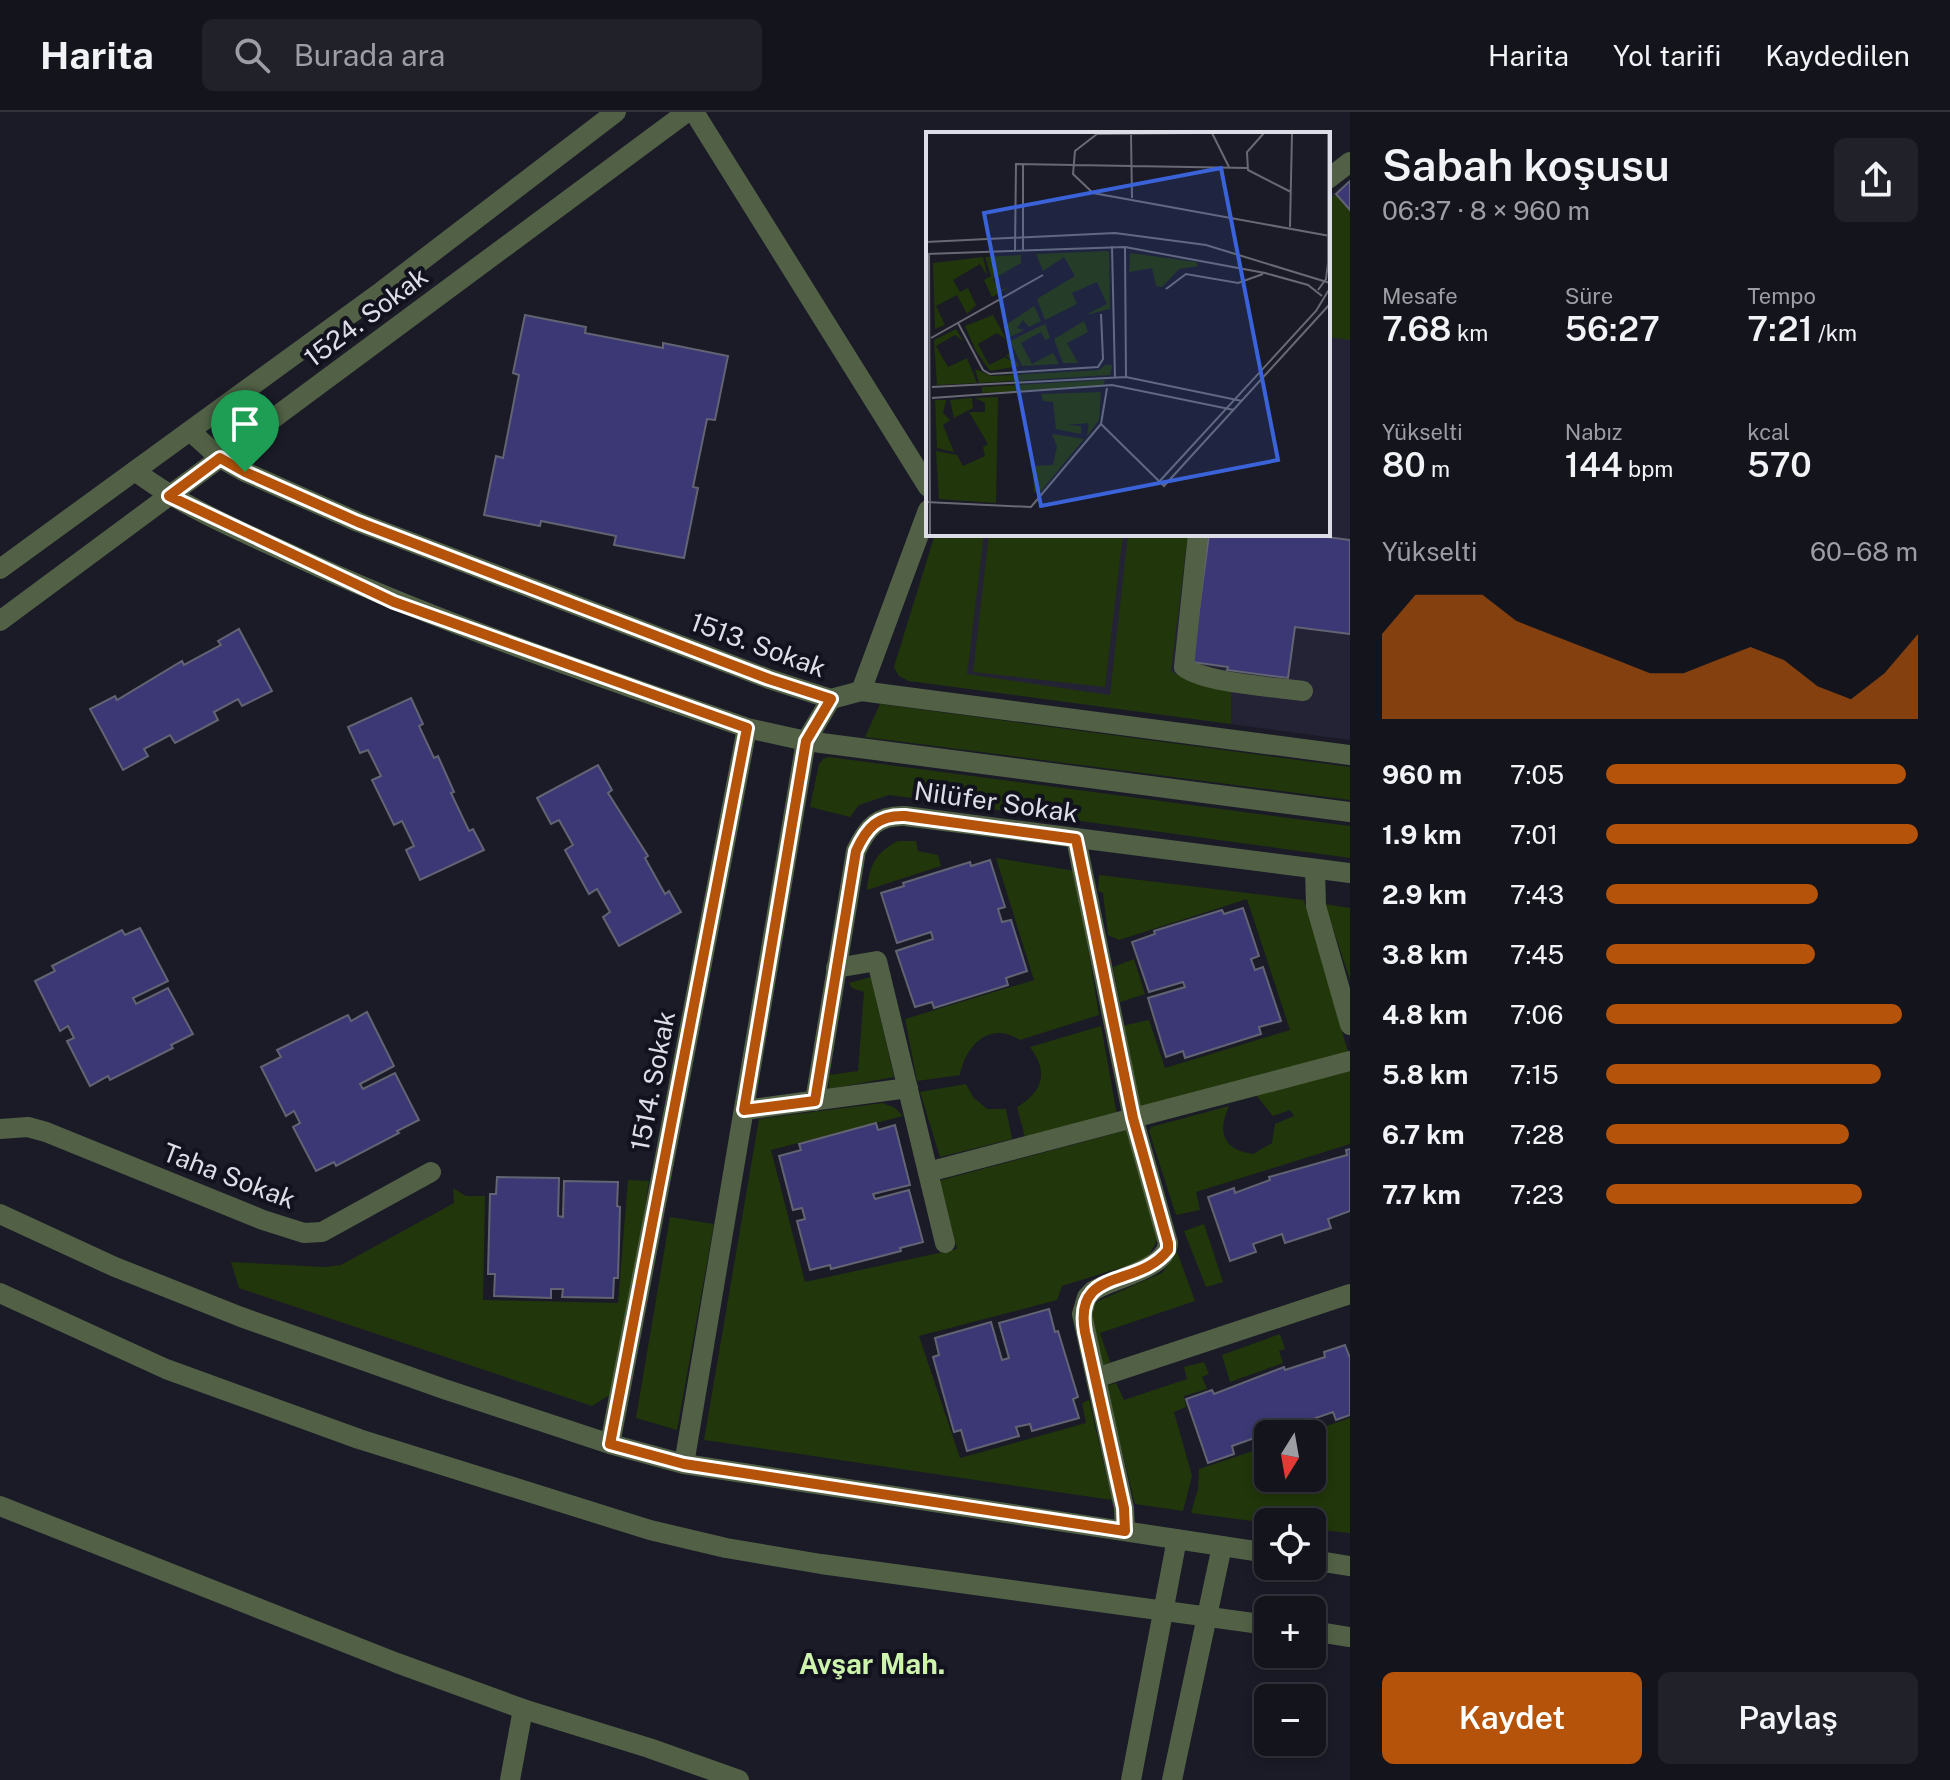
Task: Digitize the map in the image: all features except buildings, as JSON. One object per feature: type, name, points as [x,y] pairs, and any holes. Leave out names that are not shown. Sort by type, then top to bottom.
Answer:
[{"type":"street","points":[[0,569],[382,291],[616,112]]},
{"type":"street","name":"1524. Sokak","points":[[0,621],[687,112]]},
{"type":"street","points":[[694,112],[926,484]]},
{"type":"street","points":[[1330,177],[1350,162]]},
{"type":"street","name":"1513. Sokak","points":[[190,431],[220,458],[245,472],[358,522],[769,679],[831,699],[861,691],[1350,755]]},
{"type":"street","points":[[135,471],[169,496],[394,602],[747,728],[806,741],[1350,812]]},
{"type":"street","points":[[861,691],[926,515]]},
{"type":"street","points":[[1198,536],[1184,667],[1229,681],[1303,691]]},
{"type":"street","points":[[684,1464],[806,741],[831,699]]},
{"type":"street","name":"1514. Sokak","points":[[610,1444],[747,728]]},
{"type":"street","name":"Nilüfer Sokak","points":[[815,1101],[856,851],[864,834],[889,815],[1350,873]]},
{"type":"street","points":[[1076,839],[1133,1118],[1168,1243],[1168,1250],[1151,1266],[1102,1285],[1087,1297],[1082,1314],[1124,1508],[1125,1531]]},
{"type":"street","points":[[1315,869],[1316,906],[1350,1025]]},
{"type":"street","points":[[836,968],[877,961],[945,1243]]},
{"type":"street","points":[[928,1172],[1350,1061]]},
{"type":"street","points":[[744,1110],[908,1088]]},
{"type":"street","name":"Taha Sokak","points":[[0,1129],[28,1127],[46,1132],[263,1220],[304,1233],[322,1232],[431,1172]]},
{"type":"street","points":[[0,1214],[115,1267],[241,1317],[610,1444],[684,1464],[1254,1551]]},
{"type":"street","points":[[0,1293],[166,1369],[359,1439],[650,1530],[726,1548],[821,1564],[1254,1623]]},
{"type":"street","points":[[1096,1378],[1350,1294]]},
{"type":"street","points":[[0,1506],[264,1613],[523,1709],[739,1780]]},
{"type":"street","points":[[1131,1780],[1177,1539]]},
{"type":"street","points":[[1172,1780],[1222,1546]]},
{"type":"street","points":[[1326,1562],[1350,1566]]},
{"type":"street","points":[[1326,1633],[1350,1637]]},
{"type":"street","points":[[510,1780],[523,1709]]},
{"type":"shaded area","points":[[1350,179],[1350,740],[909,681],[899,676],[894,667],[934,536],[1330,536],[1330,195]]},
{"type":"green space","points":[[1336,194],[1350,210],[1350,340],[1330,337],[1330,198]]},
{"type":"green space","points":[[934,536],[984,536],[967,674],[1110,695],[1128,536],[1188,536],[1171,671],[1177,675],[1231,686],[1231,724],[909,681],[899,676],[894,667]]},
{"type":"green space","points":[[989,536],[1123,536],[1105,687],[973,672]]},
{"type":"green space","points":[[880,704],[1350,767],[1350,800],[865,737]]},
{"type":"green space","points":[[829,757],[1350,826],[1350,858],[889,795],[859,805],[850,817],[810,807],[819,764]]},
{"type":"green space","points":[[898,841],[916,841],[918,851],[938,855],[941,866],[867,890],[875,861]]},
{"type":"green space","points":[[996,858],[1075,871],[1099,1015],[1020,1040],[999,1033],[989,1035],[967,1054],[960,1075],[917,1081],[905,1019],[1034,980]]},
{"type":"green space","points":[[1099,875],[1304,900],[1348,1052],[1137,1109],[1122,1026],[1149,1020],[1165,1068],[1290,1030],[1247,899],[1119,940],[1108,935],[1103,893],[1098,891]]},
{"type":"green space","points":[[1325,904],[1350,908],[1350,980]]},
{"type":"green space","points":[[1134,959],[1145,994],[1120,1002],[1113,967]]},
{"type":"green space","points":[[871,977],[894,1077],[829,1089],[829,1075],[858,1071],[864,992],[852,988],[849,983]]},
{"type":"green space","points":[[1101,1026],[1117,1115],[1025,1137],[1017,1107],[1038,1088],[1041,1073],[1030,1047]]},
{"type":"green space","points":[[1350,1071],[1350,1144],[1196,1192],[1200,1210],[1176,1215],[1149,1131],[1151,1127],[1229,1106],[1223,1124],[1225,1138],[1235,1148],[1253,1154],[1272,1143],[1275,1124],[1294,1116],[1290,1110],[1273,1116],[1256,1095]]},
{"type":"green space","points":[[966,1084],[973,1097],[987,1109],[1006,1109],[1012,1139],[940,1157],[920,1092]]},
{"type":"green space","points":[[883,1103],[903,1116],[771,1150],[805,1282],[957,1249],[938,1181],[1128,1130],[1157,1240],[1142,1261],[1062,1286],[1057,1300],[919,1336],[960,1458],[1086,1423],[1082,1403],[1089,1400],[1112,1500],[704,1440],[759,1119]]},
{"type":"green space","points":[[628,1180],[649,1181],[616,1391],[592,1406],[239,1288],[231,1262],[325,1267],[341,1265],[454,1203],[453,1188],[466,1196],[485,1196],[483,1300],[618,1303]]},
{"type":"green space","points":[[670,1217],[714,1224],[677,1430],[636,1418]]},
{"type":"green space","points":[[1204,1224],[1223,1282],[1206,1287],[1184,1231]]},
{"type":"green space","points":[[1177,1252],[1195,1301],[1100,1333],[1110,1362],[1103,1366],[1091,1311],[1098,1301],[1162,1273]]},
{"type":"green space","points":[[1280,1334],[1285,1349],[1279,1351],[1283,1363],[1230,1382],[1222,1355]]},
{"type":"green space","points":[[1204,1362],[1209,1374],[1202,1377],[1207,1389],[1184,1396],[1186,1407],[1174,1412],[1192,1476],[1183,1511],[1135,1504],[1106,1386],[1116,1383],[1124,1400],[1187,1379],[1184,1367]]},
{"type":"green space","points":[[1350,1418],[1350,1533],[1326,1530],[1326,1508],[1254,1508],[1254,1521],[1191,1513],[1198,1489],[1199,1469],[1254,1451],[1254,1492],[1326,1492],[1326,1426]]},
{"type":"district","name":"Avşar Mah.","points":[[872,1664]]},
{"type":"route","points":[[220,458],[245,472],[358,522],[769,679],[831,699],[806,741],[744,1110],[815,1101],[856,851],[872,824],[889,815],[905,816],[1076,839],[1133,1118],[1168,1243],[1168,1250],[1151,1266],[1102,1285],[1087,1297],[1083,1305],[1085,1332],[1124,1508],[1125,1531],[684,1464],[610,1444],[747,728],[394,602],[169,496],[220,458]]}]
